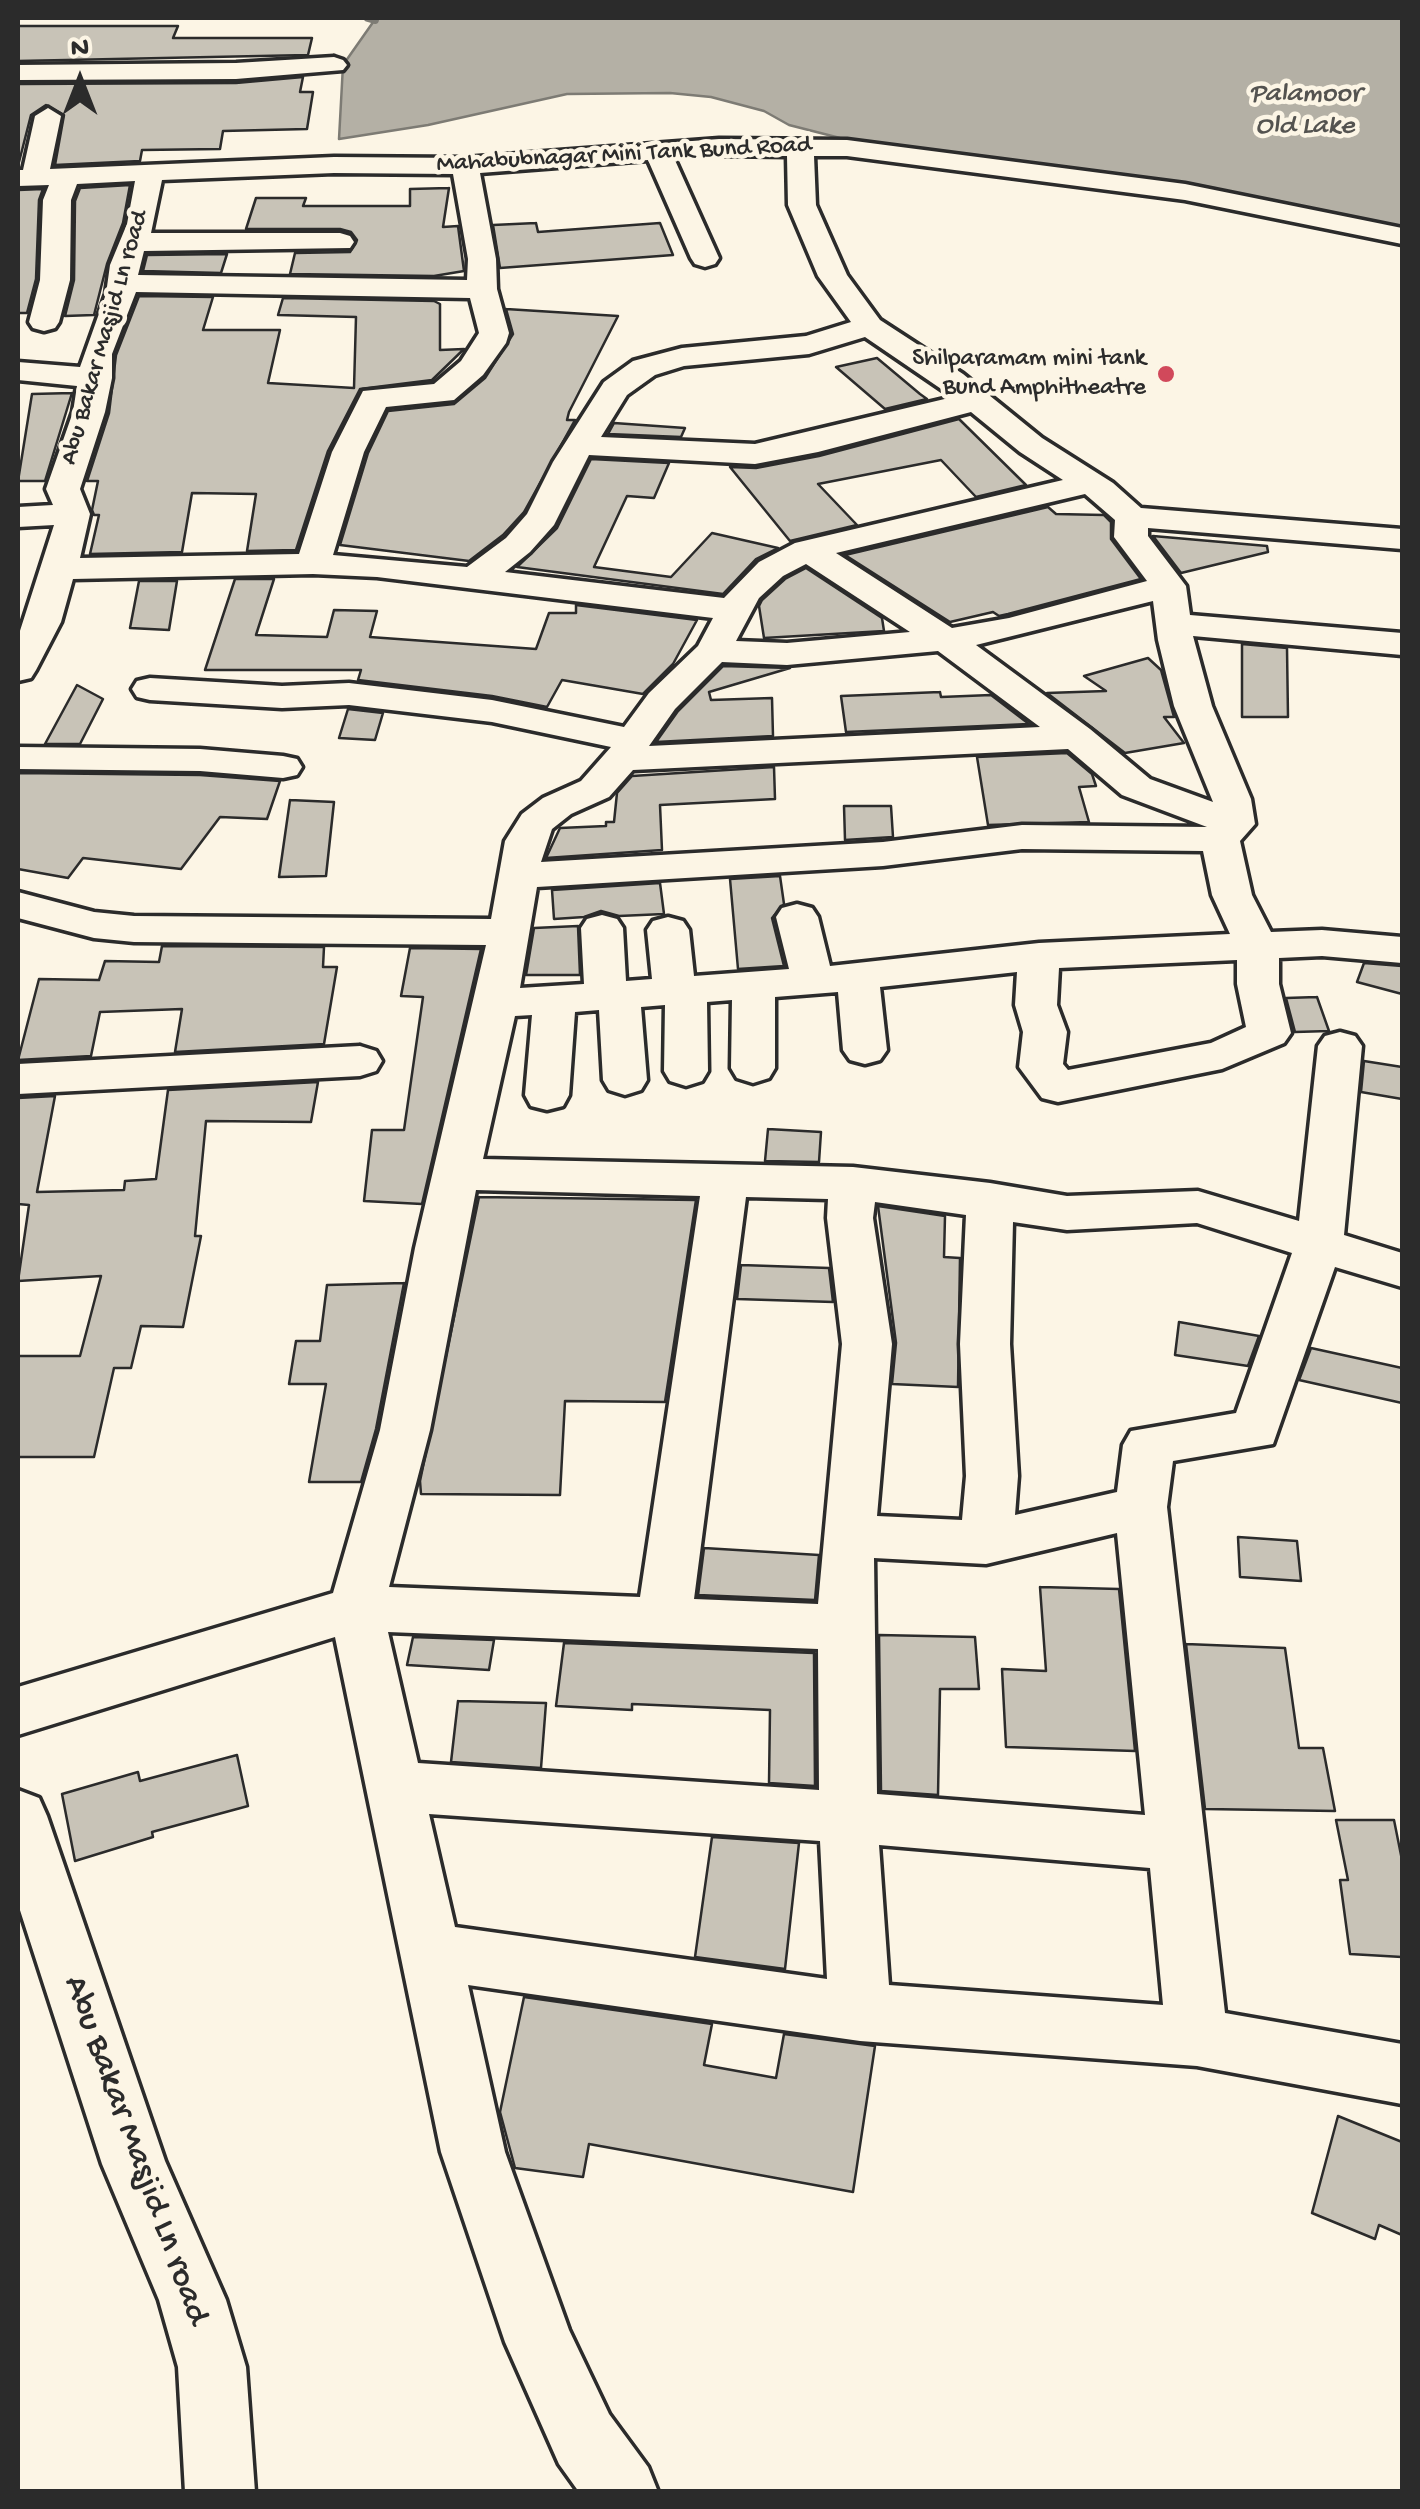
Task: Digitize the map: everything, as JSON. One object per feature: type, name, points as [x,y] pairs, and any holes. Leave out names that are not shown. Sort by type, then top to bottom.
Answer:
[{"type":"street","points":[[18,74],[334,66]]},
{"type":"street","points":[[26,177],[48,116]]},
{"type":"street","points":[[800,147],[802,205],[834,276],[869,326],[1132,517],[1402,538]]},
{"type":"street","name":"Mahabubnagar Mini Tank Bund Road","points":[[26,177],[320,165],[464,166],[658,152],[847,148],[1165,188],[1402,236]]},
{"type":"street","points":[[658,152],[705,258]]},
{"type":"street","points":[[313,564],[348,452],[374,398],[443,393],[472,368],[492,343],[493,326],[482,289],[482,259],[464,166]]},
{"type":"street","name":"Abu Bakar Masjid Ln road","points":[[18,670],[43,622],[74,514],[63,488],[97,378],[97,354],[121,294],[120,284],[132,242],[142,224],[150,174]]},
{"type":"street","points":[[66,176],[57,200],[55,280],[31,322],[108,322]]},
{"type":"street","points":[[132,242],[340,242]]},
{"type":"street","points":[[120,284],[482,289]]},
{"type":"street","points":[[476,578],[518,546],[542,518],[579,445],[615,389],[644,368],[682,357],[809,344],[869,326]]},
{"type":"street","points":[[18,371],[97,378]]},
{"type":"street","points":[[579,445],[755,454],[818,442],[976,401]]},
{"type":"street","points":[[623,2492],[584,2439],[539,2342],[473,2152],[356,1608],[406,1430],[438,1248],[496,1004],[525,841],[536,822],[557,806],[595,789],[662,702],[713,651],[744,593],[771,569],[808,550],[1090,483]]},
{"type":"street","points":[[18,517],[74,514]]},
{"type":"street","points":[[1039,956],[1036,1005],[1045,1032],[1041,1067],[1058,1087],[1222,1056],[1269,1033],[1258,984],[1258,948],[1232,894],[1223,772],[1193,706],[1171,605],[1130,537],[1132,517]]},
{"type":"street","points":[[808,550],[946,640],[1077,736],[1136,787],[1228,831]]},
{"type":"street","points":[[59,568],[313,564],[476,578],[737,610]]},
{"type":"street","points":[[713,651],[787,654],[946,640],[1171,605],[1402,644]]},
{"type":"street","points":[[150,689],[282,696],[350,694],[492,711],[628,750],[1077,736]]},
{"type":"street","points":[[18,758],[200,760],[283,767]]},
{"type":"street","points":[[517,876],[755,864],[1022,837],[1228,831]]},
{"type":"street","points":[[18,905],[134,930],[510,932]]},
{"type":"street","points":[[797,918],[814,981]]},
{"type":"street","points":[[602,928],[625,1080]]},
{"type":"street","points":[[668,930],[680,989],[686,1071]]},
{"type":"street","points":[[496,1004],[814,981],[1039,956],[1322,943],[1402,950]]},
{"type":"street","points":[[858,976],[865,1050]]},
{"type":"street","points":[[753,1068],[754,985]]},
{"type":"street","points":[[548,1095],[555,998]]},
{"type":"street","points":[[1197,2037],[1141,1508],[1149,1445],[1254,1430],[1320,1242],[1340,1046]]},
{"type":"street","points":[[18,1079],[360,1061]]},
{"type":"street","points":[[457,1174],[852,1183],[990,1199],[1067,1213],[1198,1207],[1402,1270]]},
{"type":"street","points":[[664,1621],[725,1180]]},
{"type":"street","points":[[852,1183],[850,1218],[867,1344],[845,1580],[848,1816],[860,2012]]},
{"type":"street","points":[[986,1543],[992,1476],[986,1344],[990,1199]]},
{"type":"street","points":[[849,1535],[986,1543],[1141,1508]]},
{"type":"street","points":[[18,1711],[356,1608],[848,1628]]},
{"type":"street","points":[[395,1787],[848,1816],[1176,1844]]},
{"type":"street","name":"Abu Bakar Masjid Ln road","points":[[18,1816],[134,2164],[192,2300],[212,2368],[220,2492]]},
{"type":"street","points":[[431,1952],[860,2012],[1197,2037],[1402,2074]]},
{"type":"water","name":"Palamoor Old Lake","points":[[376,18],[1402,18],[1402,227],[1126,176],[840,138],[789,125],[764,111],[711,97],[670,93],[567,94],[428,125],[339,139],[343,65]]},
{"type":"building","points":[[18,26],[178,26],[173,38],[312,38],[308,55],[18,61]]},
{"type":"building","points":[[303,77],[300,92],[313,92],[307,129],[223,131],[220,149],[142,150],[140,161],[55,165],[64,115],[46,105],[31,115],[18,166],[18,84],[236,83]]},
{"type":"building","points":[[130,185],[123,223],[94,315],[65,316],[74,280],[75,201],[80,188]]},
{"type":"building","points":[[449,188],[443,227],[458,226],[464,271],[434,276],[290,274],[295,253],[350,252],[357,240],[351,232],[340,229],[246,229],[256,198],[306,198],[303,206],[410,206],[410,189]]},
{"type":"building","points":[[43,189],[39,200],[36,279],[27,313],[18,313],[18,190]]},
{"type":"building","points":[[536,223],[538,232],[660,223],[673,255],[500,268],[493,225]]},
{"type":"building","points":[[227,254],[221,273],[143,271],[147,255]]},
{"type":"building","points":[[139,296],[213,297],[203,330],[280,330],[268,383],[354,388],[356,317],[278,315],[283,298],[434,301],[440,304],[440,350],[464,349],[432,380],[360,389],[328,451],[296,550],[247,551],[256,494],[192,493],[182,552],[90,554],[99,515],[92,510],[98,481],[87,481],[109,413],[116,355]]},
{"type":"building","points":[[506,309],[618,316],[569,412],[567,420],[575,420],[524,512],[503,535],[469,561],[340,545],[368,453],[388,411],[454,404],[485,378],[513,334]]},
{"type":"building","points":[[877,358],[927,399],[885,409],[836,367]]},
{"type":"building","points":[[72,393],[45,481],[18,481],[32,394]]},
{"type":"building","points":[[959,419],[1026,485],[976,497],[941,460],[818,484],[857,525],[790,541],[730,467],[756,468],[819,456]]},
{"type":"building","points":[[614,423],[685,428],[681,437],[608,434]]},
{"type":"building","points":[[591,459],[669,463],[654,498],[627,496],[594,567],[671,577],[712,533],[778,548],[756,559],[723,594],[517,567],[557,528]]},
{"type":"building","points":[[1048,507],[1056,514],[1104,515],[1111,522],[1111,539],[1141,579],[1008,614],[999,616],[993,612],[950,622],[845,555]]},
{"type":"building","points":[[1153,536],[1267,546],[1268,552],[1181,573]]},
{"type":"building","points":[[806,568],[882,618],[884,631],[764,638],[759,606],[762,600],[785,579]]},
{"type":"building","points":[[235,579],[274,579],[256,635],[327,637],[334,610],[377,611],[370,637],[536,649],[549,613],[576,613],[576,605],[697,620],[673,664],[643,694],[562,680],[547,707],[492,696],[358,680],[361,670],[205,670]]},
{"type":"building","points":[[139,581],[177,581],[169,630],[130,628]]},
{"type":"building","points":[[1242,644],[1287,648],[1288,717],[1242,717]]},
{"type":"building","points":[[1148,658],[1161,670],[1174,717],[1164,717],[1184,743],[1125,753],[1047,693],[1106,691],[1084,676]]},
{"type":"building","points":[[723,666],[790,668],[709,692],[711,700],[772,698],[773,736],[656,742],[678,711]]},
{"type":"building","points":[[77,685],[103,699],[80,744],[45,744]]},
{"type":"building","points":[[940,692],[941,697],[991,695],[1029,724],[846,732],[841,696]]},
{"type":"building","points":[[348,709],[383,713],[375,740],[339,738]]},
{"type":"building","points":[[1067,753],[1092,774],[1096,786],[1079,787],[1089,822],[988,825],[977,757]]},
{"type":"building","points":[[774,767],[775,799],[660,805],[662,850],[546,858],[560,828],[606,826],[606,822],[614,822],[617,793],[632,776]]},
{"type":"building","points":[[18,773],[200,775],[280,781],[267,819],[220,817],[181,869],[83,858],[68,878],[18,869]]},
{"type":"building","points":[[290,800],[334,802],[326,876],[279,877]]},
{"type":"building","points":[[844,806],[891,806],[893,837],[845,840]]},
{"type":"building","points":[[780,876],[784,904],[772,918],[784,966],[738,969],[730,879]]},
{"type":"building","points":[[660,883],[664,914],[619,916],[601,911],[584,917],[554,919],[552,890]]},
{"type":"building","points":[[578,926],[580,975],[526,975],[534,928]]},
{"type":"building","points":[[162,946],[324,947],[323,967],[337,967],[324,1044],[175,1052],[182,1009],[100,1012],[91,1056],[18,1060],[39,979],[99,980],[105,961],[159,962]]},
{"type":"building","points":[[410,948],[481,949],[422,1204],[364,1201],[372,1130],[404,1130],[423,997],[401,996]]},
{"type":"building","points":[[1364,963],[1402,966],[1402,994],[1357,982]]},
{"type":"building","points":[[1317,997],[1329,1031],[1295,1032],[1286,998]]},
{"type":"building","points":[[1364,1061],[1402,1067],[1402,1099],[1361,1092]]},
{"type":"building","points":[[318,1082],[311,1122],[206,1121],[195,1236],[201,1236],[183,1327],[141,1326],[131,1368],[114,1368],[94,1457],[18,1457],[18,1356],[80,1356],[101,1276],[18,1281],[29,1205],[18,1204],[18,1098],[55,1096],[37,1192],[124,1190],[125,1181],[156,1179],[168,1090]]},
{"type":"building","points":[[768,1129],[821,1132],[819,1162],[765,1161]]},
{"type":"building","points":[[479,1197],[696,1200],[665,1402],[565,1401],[560,1495],[421,1494],[420,1481]]},
{"type":"building","points":[[878,1206],[945,1216],[944,1257],[960,1258],[958,1387],[892,1384],[896,1343]]},
{"type":"building","points":[[741,1265],[829,1268],[833,1302],[737,1299]]},
{"type":"building","points":[[404,1283],[376,1429],[361,1482],[309,1482],[326,1384],[289,1384],[296,1341],[320,1341],[327,1285]]},
{"type":"building","points":[[1179,1322],[1259,1336],[1248,1366],[1175,1355]]},
{"type":"building","points":[[1311,1348],[1402,1368],[1402,1403],[1299,1380]]},
{"type":"building","points":[[1238,1537],[1297,1541],[1301,1581],[1240,1577]]},
{"type":"building","points":[[704,1548],[819,1555],[815,1600],[698,1595]]},
{"type":"building","points":[[1040,1587],[1119,1589],[1135,1751],[1006,1747],[1002,1669],[1046,1671]]},
{"type":"building","points":[[879,1635],[975,1637],[979,1689],[940,1689],[938,1795],[881,1791]]},
{"type":"building","points":[[413,1637],[494,1640],[489,1670],[407,1665]]},
{"type":"building","points":[[564,1643],[814,1653],[815,1786],[769,1783],[770,1710],[632,1704],[632,1710],[556,1706]]},
{"type":"building","points":[[1186,1644],[1285,1648],[1299,1748],[1323,1748],[1335,1811],[1205,1809]]},
{"type":"building","points":[[458,1701],[546,1703],[541,1768],[451,1762]]},
{"type":"building","points":[[237,1755],[248,1806],[152,1832],[153,1837],[75,1861],[62,1794],[138,1772],[140,1781]]},
{"type":"building","points":[[1336,1820],[1394,1820],[1402,1860],[1402,1957],[1350,1954],[1340,1880],[1348,1880]]},
{"type":"building","points":[[712,1837],[799,1843],[785,1969],[695,1957]]},
{"type":"building","points":[[524,1997],[712,2024],[704,2065],[776,2078],[784,2034],[875,2046],[853,2192],[589,2144],[583,2177],[515,2168],[500,2112]]},
{"type":"building","points":[[1338,2116],[1402,2142],[1402,2235],[1379,2225],[1375,2239],[1312,2213]]},
{"type":"waterway","points":[[368,18],[375,20]]},
{"type":"place","name":"Shilparamam mini tank Bund Amphitheatre","points":[[1166,374]]}]
